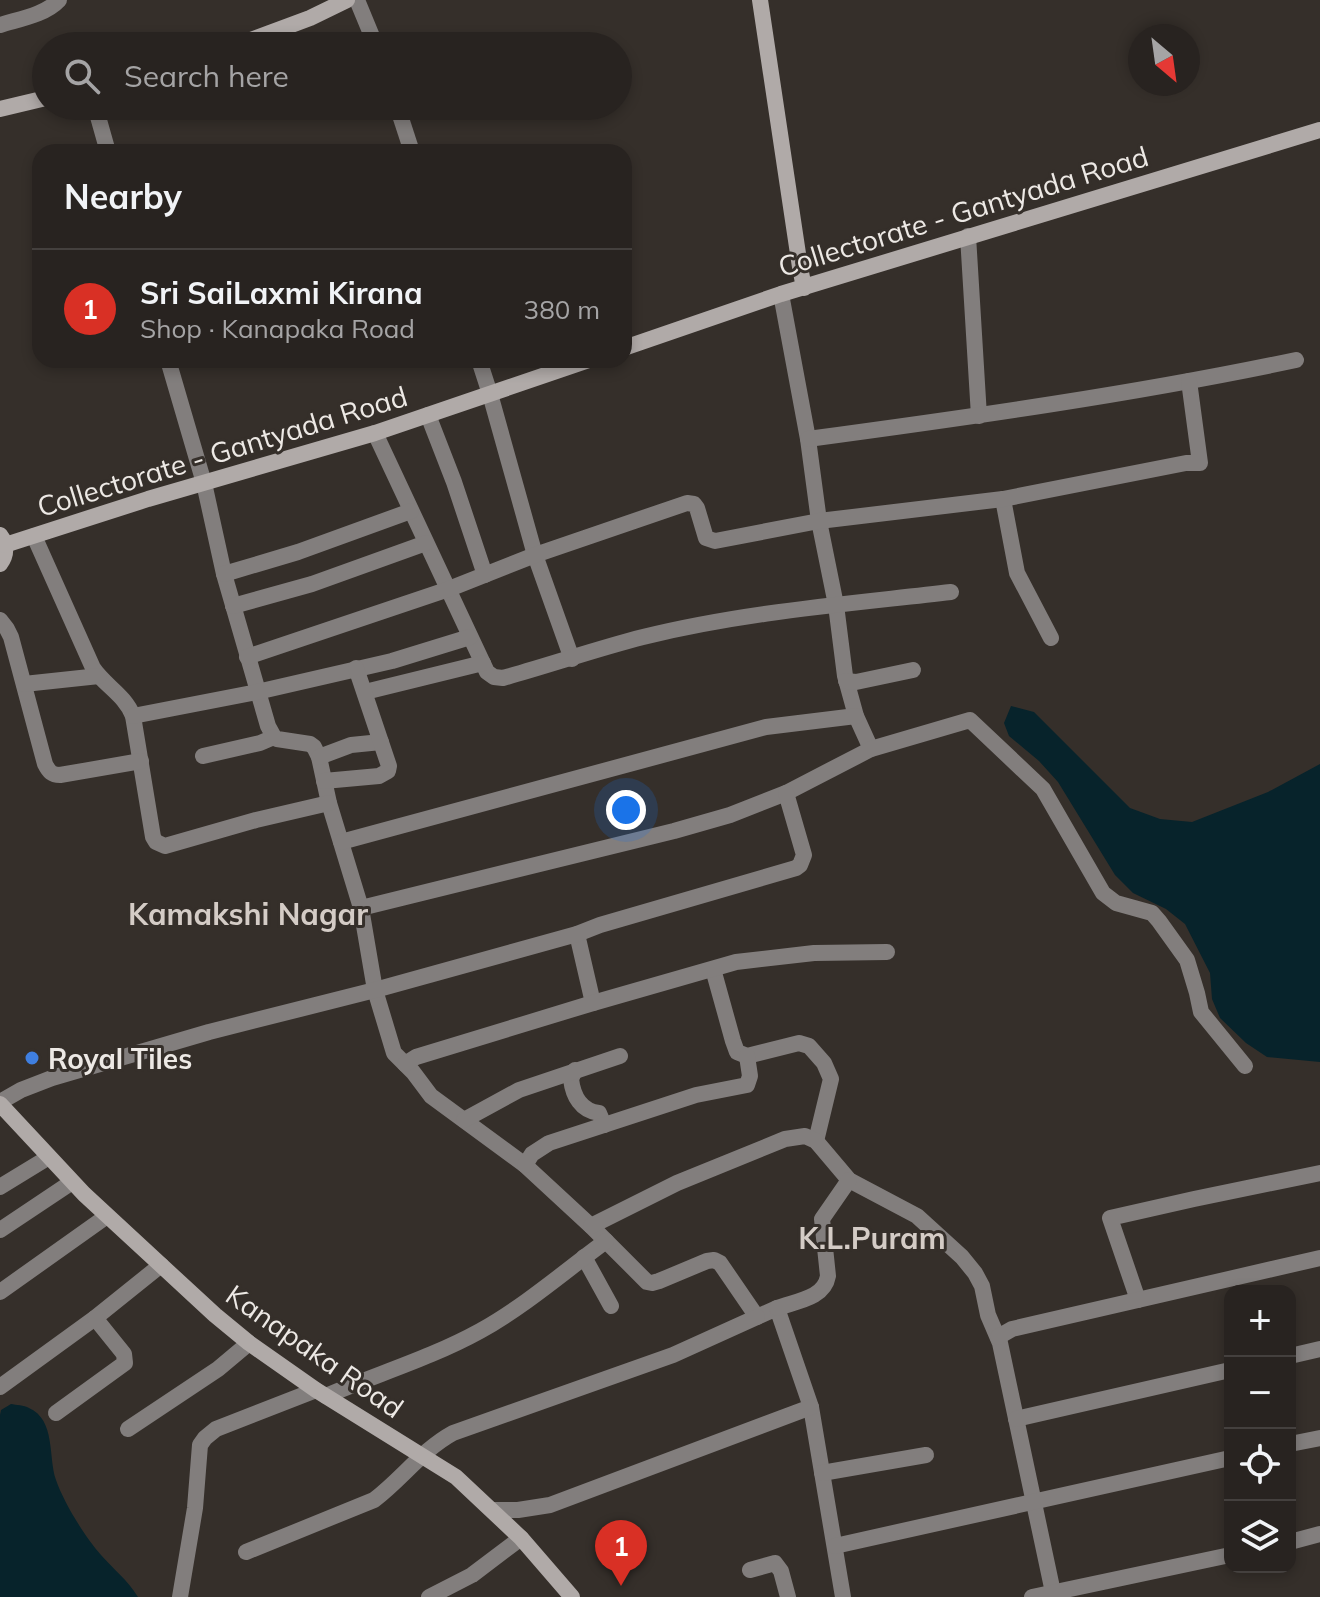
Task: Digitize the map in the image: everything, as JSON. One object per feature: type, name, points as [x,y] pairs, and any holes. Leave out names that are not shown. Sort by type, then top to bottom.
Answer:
[{"type":"street","points":[[0,25],[45,10],[59,0]]},
{"type":"street","points":[[272,32],[347,0]]},
{"type":"street","points":[[357,0],[370,32]]},
{"type":"street","points":[[760,0],[804,288]]},
{"type":"street","points":[[0,109],[32,101]]},
{"type":"street","points":[[99,120],[106,144]]},
{"type":"street","points":[[402,120],[409,144]]},
{"type":"street","name":"Collectorate - Gantyada Road","points":[[632,345],[781,294],[1320,130]]},
{"type":"street","points":[[968,236],[979,416]]},
{"type":"street","points":[[781,294],[836,605],[846,681],[856,716],[871,749]]},
{"type":"street","points":[[808,439],[979,416],[1296,360]]},
{"type":"street","points":[[170,368],[204,483],[224,574],[268,726],[274,737],[283,741],[310,744],[319,757],[329,803],[361,908],[375,990],[394,1053],[431,1096],[525,1165],[647,1282],[652,1283],[714,1260],[720,1263],[757,1317]]},
{"type":"street","points":[[482,368],[535,555],[572,659]]},
{"type":"street","name":"Collectorate - Gantyada Road","points":[[3,540],[34,536],[375,433],[566,368]]},
{"type":"street","points":[[247,657],[449,589],[535,555],[687,503],[696,506],[706,538],[711,541],[819,521],[1003,499],[1186,463],[1200,463],[1189,381]]},
{"type":"street","points":[[428,415],[485,575]]},
{"type":"street","points":[[375,433],[470,637],[491,675],[503,678],[644,637],[713,623],[951,592]]},
{"type":"street","points":[[1003,499],[1017,573],[1051,638]]},
{"type":"street","points":[[224,574],[298,552],[411,511]]},
{"type":"street","points":[[34,536],[93,668],[125,700],[133,716],[153,837],[160,845],[329,803]]},
{"type":"street","points":[[0,564],[5,552],[3,540]]},
{"type":"street","points":[[233,606],[312,584],[426,543]]},
{"type":"street","points":[[0,620],[11,637],[49,771],[60,775],[141,761]]},
{"type":"street","points":[[133,716],[392,661],[470,637]]},
{"type":"street","points":[[365,692],[483,663]]},
{"type":"street","points":[[324,781],[385,774],[388,771],[389,766],[356,668]]},
{"type":"street","points":[[846,681],[856,682],[913,670]]},
{"type":"street","points":[[24,684],[99,676]]},
{"type":"street","points":[[341,842],[766,727],[856,716]]},
{"type":"street","points":[[361,908],[730,815],[786,793],[871,749],[972,720],[1043,789],[1103,893],[1116,903],[1152,913],[1159,921],[1187,960],[1201,1012],[1245,1066]]},
{"type":"street","points":[[203,756],[274,737]]},
{"type":"street","points":[[319,757],[351,745],[381,742]]},
{"type":"street","points":[[3,1111],[21,1090],[52,1078],[209,1032],[577,934],[615,920],[796,868],[804,855],[786,793]]},
{"type":"street","points":[[577,934],[593,1003]]},
{"type":"street","points":[[405,1064],[416,1057],[736,962],[814,953],[887,952]]},
{"type":"street","points":[[713,969],[737,1052],[747,1056],[799,1043],[809,1046],[824,1063],[831,1079],[816,1141]]},
{"type":"street","points":[[464,1120],[519,1090],[620,1056]]},
{"type":"street","points":[[525,1165],[532,1154],[549,1143],[696,1095],[747,1085],[750,1076],[747,1056]]},
{"type":"street","points":[[575,1070],[571,1079],[578,1102],[591,1112],[599,1113],[604,1125]]},
{"type":"street","name":"Kanapaka Road","points":[[3,1111],[107,1216],[249,1343],[321,1393],[456,1477],[521,1538],[572,1597]]},
{"type":"street","points":[[591,1226],[677,1183],[785,1139],[805,1136],[816,1141],[849,1180],[917,1216],[962,1257],[982,1286],[988,1315],[998,1337],[1054,1595]]},
{"type":"street","points":[[0,1187],[49,1157]]},
{"type":"street","points":[[1138,1300],[1110,1218],[1320,1173]]},
{"type":"street","points":[[246,1552],[374,1500],[421,1456],[453,1433],[673,1355],[777,1308],[817,1295],[827,1283],[828,1276],[822,1219],[849,1180]]},
{"type":"street","points":[[0,1230],[72,1182]]},
{"type":"street","points":[[0,1292],[107,1216]]},
{"type":"street","points":[[180,1597],[195,1508],[198,1453],[205,1438],[216,1429],[423,1359],[478,1332],[606,1241]]},
{"type":"street","points":[[584,1257],[611,1306]]},
{"type":"street","points":[[998,1337],[1012,1329],[1320,1258]]},
{"type":"street","points":[[0,1387],[161,1265]]},
{"type":"street","points":[[777,1308],[811,1407],[843,1597]]},
{"type":"street","points":[[56,1413],[125,1363],[124,1354],[95,1318]]},
{"type":"street","points":[[128,1429],[218,1369],[249,1343]]},
{"type":"street","points":[[1296,1355],[1320,1349]]},
{"type":"street","points":[[1016,1419],[1224,1371]]},
{"type":"street","points":[[492,1510],[550,1505],[811,1407]]},
{"type":"street","points":[[1296,1443],[1320,1438]]},
{"type":"street","points":[[822,1473],[926,1455]]},
{"type":"street","points":[[835,1546],[1224,1459]]},
{"type":"street","points":[[1296,1540],[1320,1534]]},
{"type":"street","points":[[429,1597],[472,1575],[521,1538]]},
{"type":"street","points":[[1032,1597],[1054,1595],[1224,1556]]},
{"type":"street","points":[[750,1570],[770,1563],[778,1565],[788,1597]]},
{"type":"water","points":[[1011,706],[1034,712],[1130,808],[1160,819],[1192,822],[1268,792],[1320,764],[1320,1062],[1267,1057],[1246,1043],[1220,1018],[1212,999],[1210,973],[1185,924],[1166,909],[1133,893],[1115,875],[1058,782],[1009,736],[1004,723]]},
{"type":"water","points":[[11,1404],[29,1408],[43,1421],[50,1440],[56,1480],[70,1509],[95,1548],[138,1597],[0,1597],[0,1415],[1,1410]]},
{"type":"place","name":"Royal Tiles","points":[[32,1058]]},
{"type":"place","name":"Sri SaiLaxmi Kirana","points":[[621,1586]]},
{"type":"district","name":"Kamakshi Nagar","points":[[248,914]]},
{"type":"district","name":"K.L.Puram","points":[[872,1238]]}]
